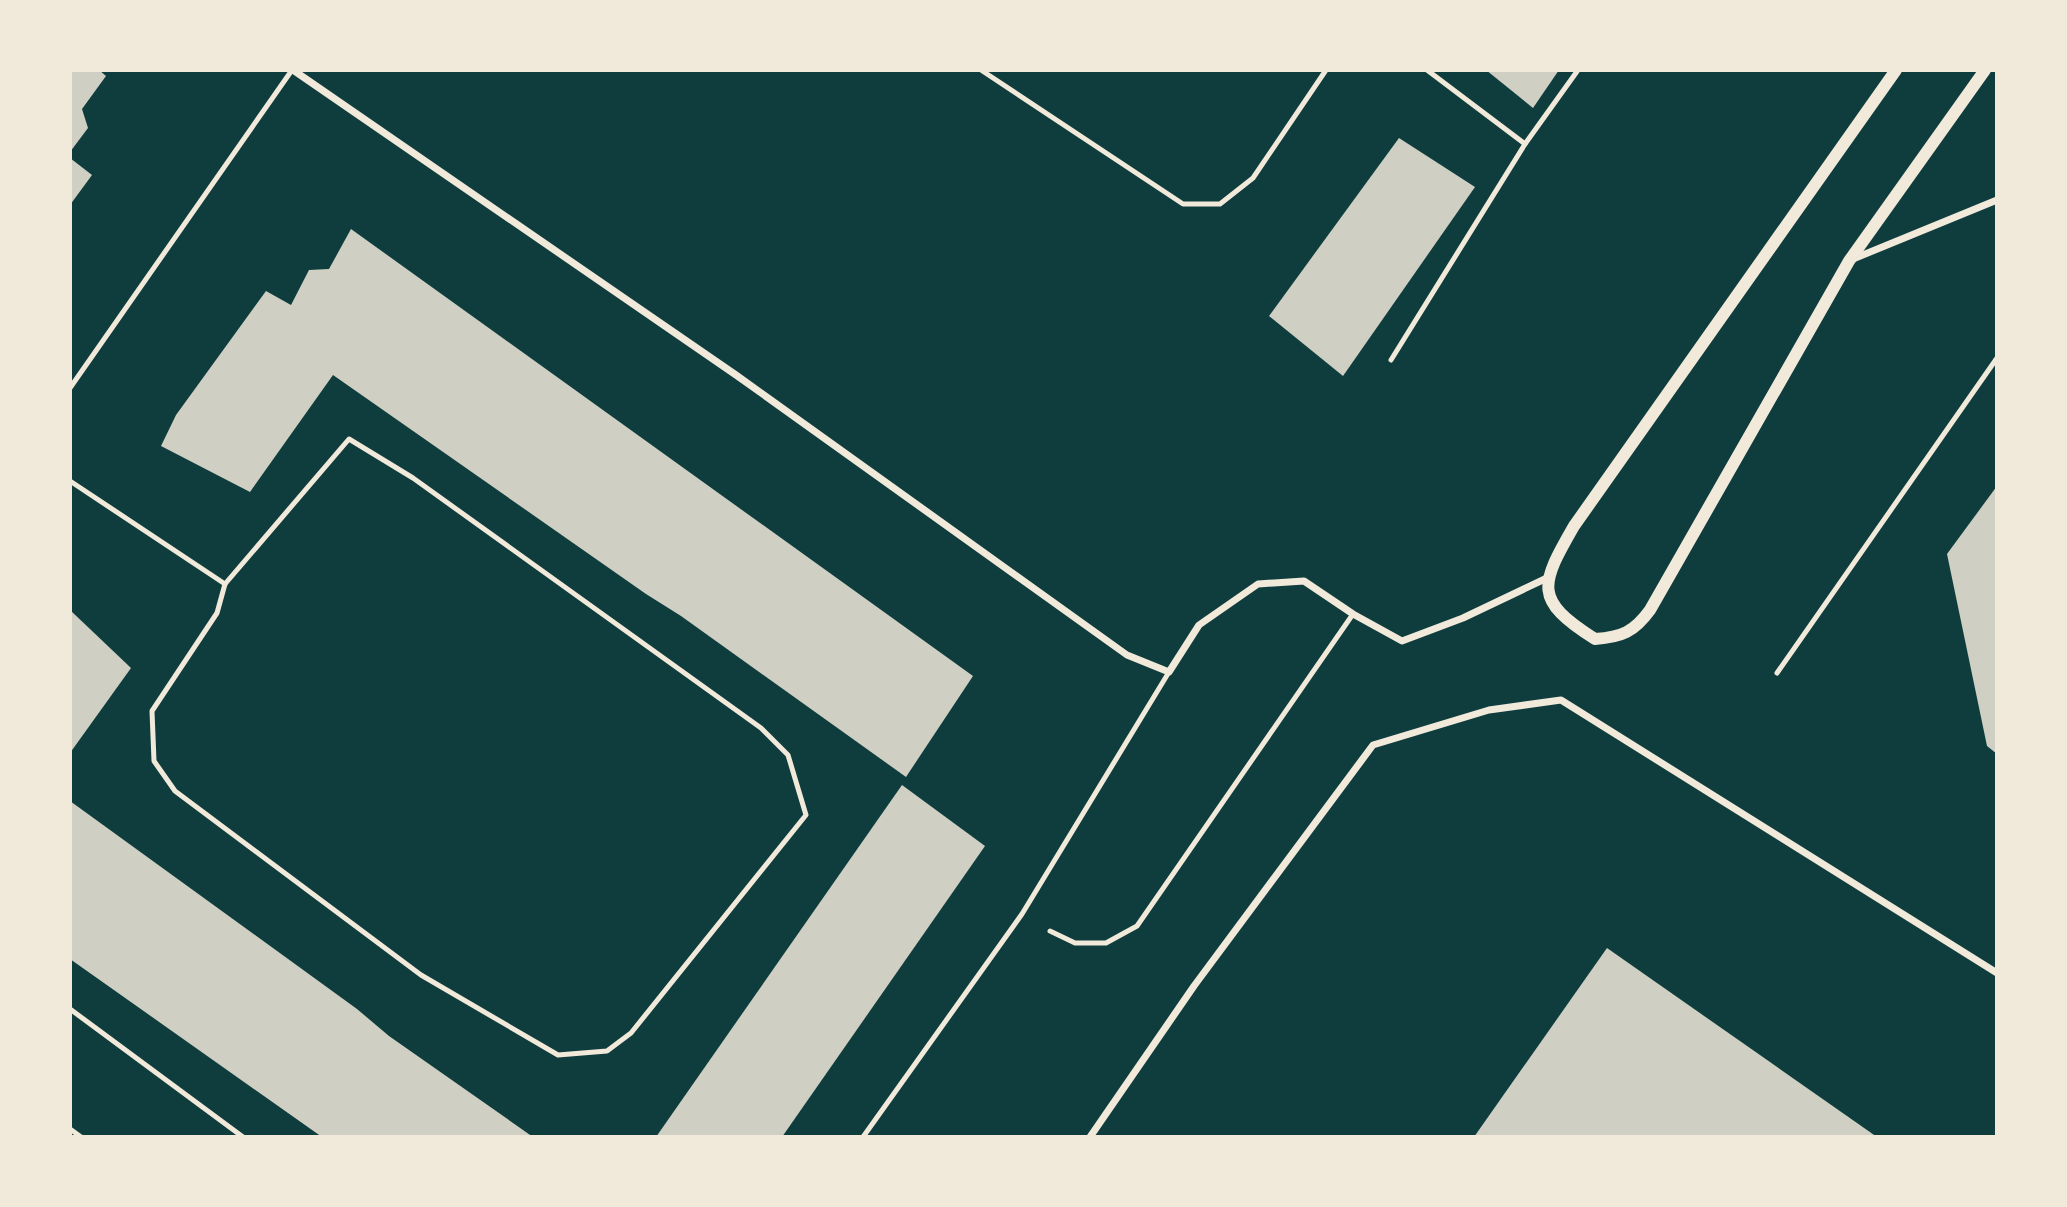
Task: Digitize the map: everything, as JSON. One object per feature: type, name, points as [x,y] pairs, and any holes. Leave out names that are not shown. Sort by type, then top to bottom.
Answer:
[{"type":"street","points":[[293,70],[736,374],[1127,654],[1169,673],[1199,625],[1258,584],[1304,581],[1353,614],[1402,640],[1463,618],[1547,578]]},
{"type":"street","points":[[1896,70],[1574,526],[1547,578],[1549,598],[1561,615],[1595,639],[1614,638],[1638,627],[1650,610],[1849,261],[1985,70]]},
{"type":"street","points":[[1849,261],[1997,200]]},
{"type":"street","points":[[1090,1137],[1194,986],[1373,745],[1489,710],[1560,700],[1997,973]]},
{"type":"lane","points":[[70,388],[293,70]]},
{"type":"lane","points":[[981,70],[1184,204],[1220,204],[1254,178],[1326,70]]},
{"type":"lane","points":[[1427,70],[1525,144]]},
{"type":"lane","points":[[1391,360],[1525,144],[1578,70]]},
{"type":"lane","points":[[1777,673],[1997,358]]},
{"type":"lane","points":[[349,439],[413,478],[761,728],[788,755],[806,814],[631,1033],[607,1051],[558,1055],[421,975],[175,790],[154,761],[152,711],[217,613],[225,584],[349,439]]},
{"type":"lane","points":[[70,481],[225,584]]},
{"type":"lane","points":[[1050,931],[1076,943],[1106,943],[1137,926],[1353,614]]},
{"type":"lane","points":[[863,1137],[1022,914],[1169,673]]},
{"type":"lane","points":[[70,1009],[243,1137]]},
{"type":"lane","points":[[70,1129],[81,1137]]},
{"type":"building","points":[[70,70],[99,70],[106,76],[82,109],[88,128],[70,152]]},
{"type":"building","points":[[1486,70],[1559,70],[1533,108]]},
{"type":"building","points":[[1399,138],[1475,187],[1343,376],[1269,316]]},
{"type":"building","points":[[70,158],[92,175],[70,205]]},
{"type":"building","points":[[351,229],[973,676],[906,777],[681,616],[333,375],[250,492],[161,446],[176,415],[266,291],[291,305],[309,270],[329,269]]},
{"type":"building","points":[[1997,486],[1997,754],[1987,746],[1947,554]]},
{"type":"building","points":[[70,610],[131,668],[70,753]]},
{"type":"building","points":[[902,785],[985,846],[782,1137],[656,1137]]},
{"type":"building","points":[[70,801],[357,1009],[389,1036],[533,1137],[322,1137],[70,959]]},
{"type":"building","points":[[1607,948],[1877,1137],[1474,1137]]}]
